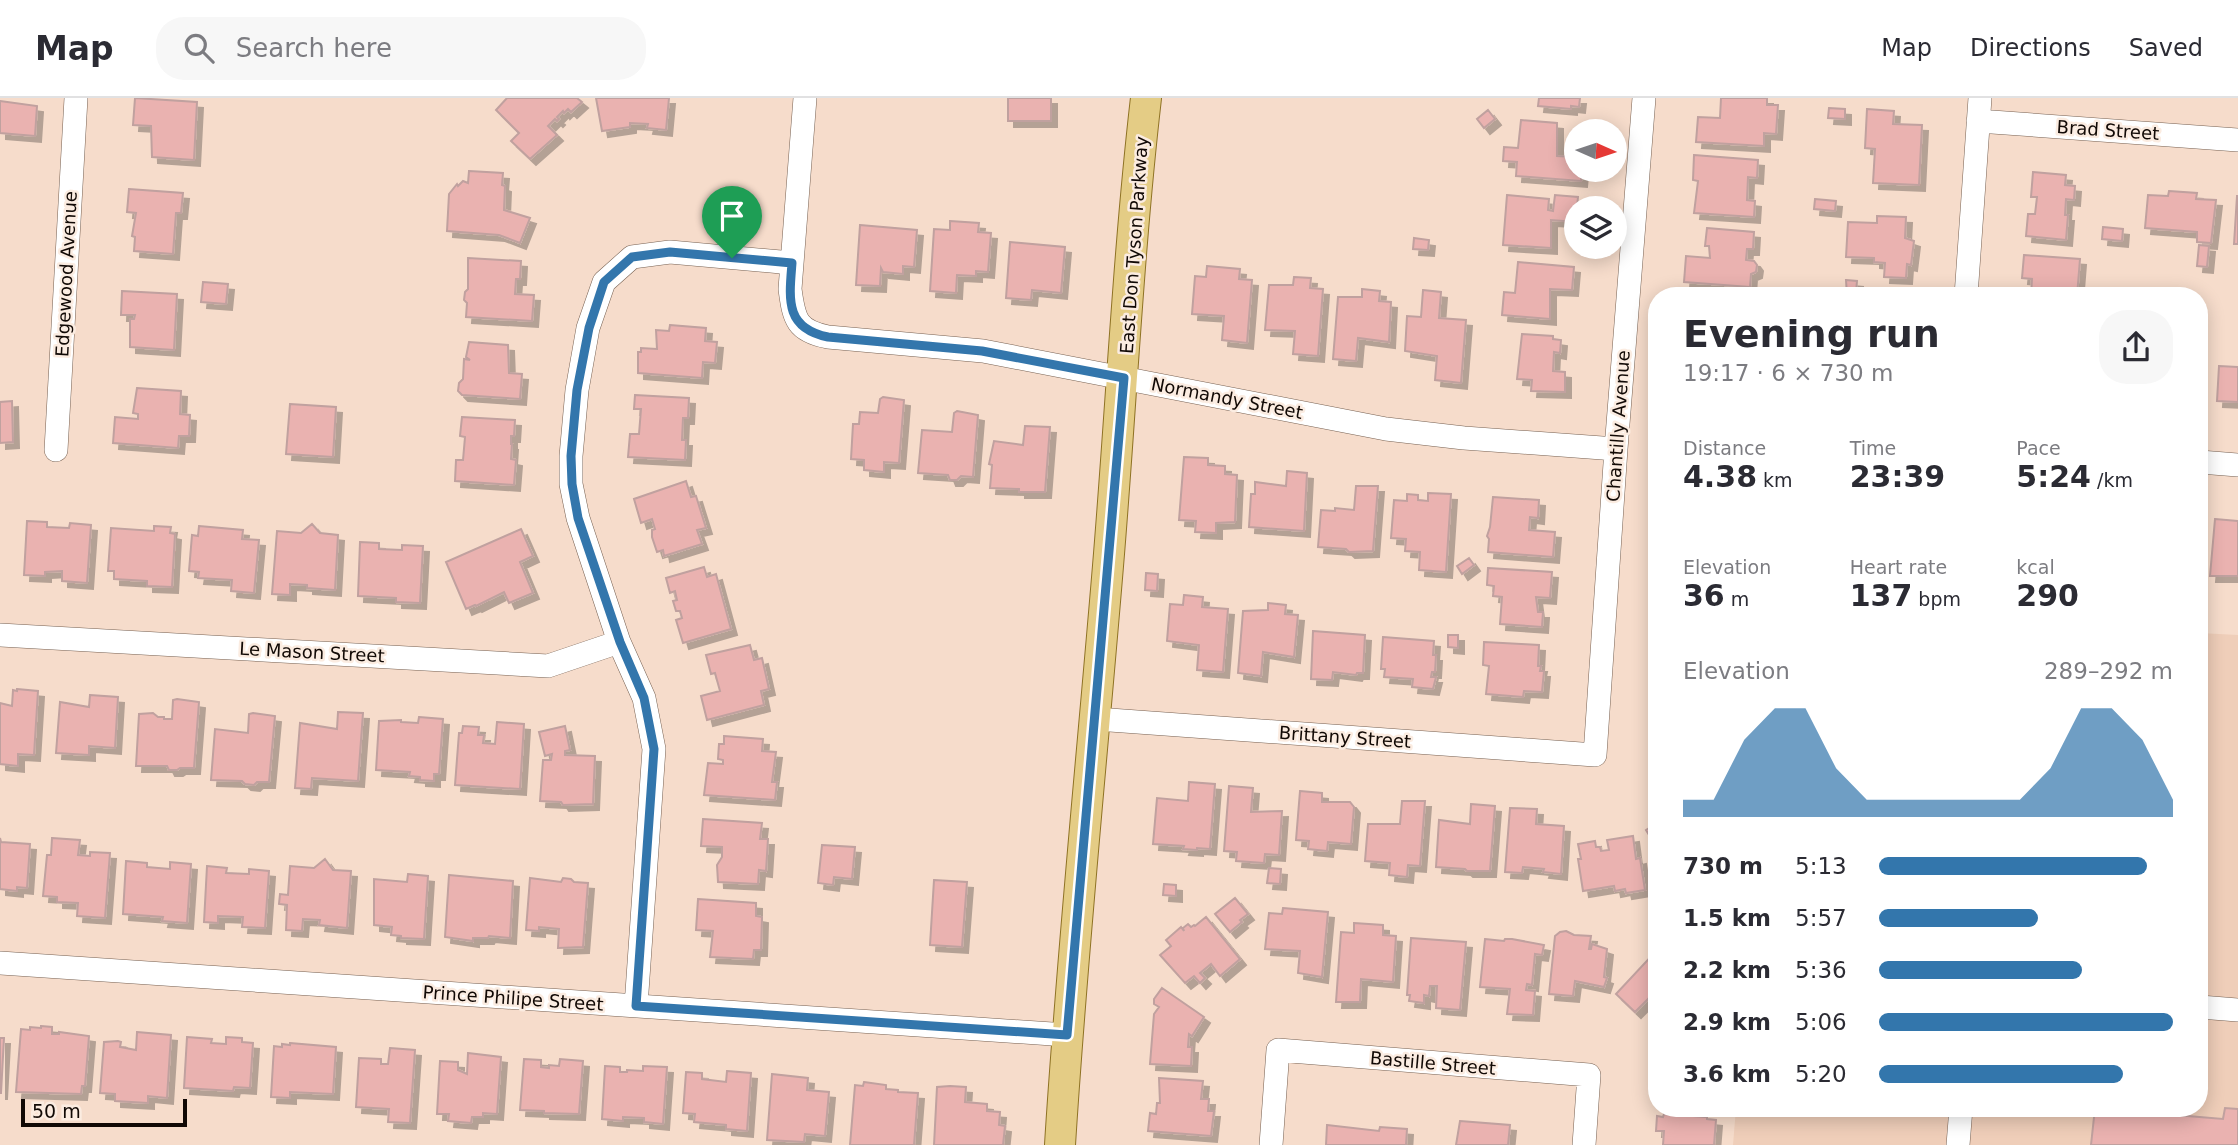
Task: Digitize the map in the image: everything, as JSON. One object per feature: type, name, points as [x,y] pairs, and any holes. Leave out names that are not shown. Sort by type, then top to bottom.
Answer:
[{"type":"main road","name":"East Don Tyson Parkway","points":[[1060,1145],[1067,1035],[1124,378],[1137,176],[1146,98]]},
{"type":"street","name":"Edgewood Avenue","points":[[56,450],[76,98]]},
{"type":"street","points":[[636,1006],[654,749],[644,698],[620,642],[578,518],[572,484],[571,456],[577,390],[589,328],[604,282],[632,257],[670,252],[792,263],[805,98]]},
{"type":"street","name":"Chantilly Avenue","points":[[1595,755],[1644,98]]},
{"type":"street","points":[[1967,287],[1979,109]]},
{"type":"street","name":"Brad Street","points":[[1979,109],[2238,140]]},
{"type":"street","name":"Normandy Street","points":[[792,263],[790,289],[793,311],[800,326],[812,334],[982,351],[1386,429],[1464,438],[1616,449]]},
{"type":"street","points":[[2208,463],[2238,465]]},
{"type":"street","name":"Le Mason Street","points":[[0,635],[548,666],[620,642]]},
{"type":"street","name":"Brittany Street","points":[[1096,719],[1595,755]]},
{"type":"street","name":"Prince Philipe Street","points":[[0,963],[1067,1035]]},
{"type":"street","points":[[2208,1008],[2238,1010]]},
{"type":"street","name":"Bastille Street","points":[[1271,1145],[1278,1051],[1589,1075],[1584,1145]]},
{"type":"street","points":[[1958,1145],[1960,1117]]},
{"type":"shaded area","points":[[2208,633],[2238,635],[2238,1145],[1733,1145],[1735,1117],[2208,1117]]},
{"type":"building","points":[[135,98],[197,102],[194,160],[152,157],[151,126],[133,125]]},
{"type":"building","points":[[507,98],[577,98],[582,102],[571,112],[568,109],[564,113],[563,111],[557,121],[555,119],[548,126],[557,135],[530,159],[511,141],[519,133],[496,110]]},
{"type":"building","points":[[596,98],[669,98],[666,130],[647,128],[648,124],[630,123],[630,127],[602,131]]},
{"type":"building","points":[[1008,98],[1051,98],[1051,121],[1008,121]]},
{"type":"building","points":[[1539,98],[1580,98],[1579,107],[1571,106],[1571,109],[1538,106]]},
{"type":"building","points":[[1721,98],[1767,98],[1767,105],[1778,105],[1776,134],[1764,133],[1764,146],[1696,142],[1698,117],[1720,118]]},
{"type":"building","points":[[0,101],[37,106],[35,136],[0,133]]},
{"type":"building","points":[[1829,108],[1845,109],[1845,119],[1828,118]]},
{"type":"building","points":[[1867,109],[1894,111],[1893,124],[1922,125],[1919,185],[1873,183],[1875,149],[1865,148]]},
{"type":"building","points":[[1488,110],[1495,119],[1484,128],[1477,119]]},
{"type":"building","points":[[1521,120],[1557,123],[1557,156],[1564,156],[1564,180],[1516,176],[1517,162],[1503,161],[1504,147],[1518,148]]},
{"type":"building","points":[[1694,155],[1758,160],[1757,178],[1748,177],[1747,200],[1755,201],[1754,217],[1694,213],[1698,181],[1693,180]]},
{"type":"building","points":[[469,171],[503,173],[504,210],[530,218],[520,243],[499,235],[447,231],[449,194],[457,184],[458,186],[463,181],[468,183]]},
{"type":"building","points":[[2033,172],[2066,175],[2065,185],[2075,186],[2074,200],[2066,199],[2066,240],[2026,236],[2028,214],[2035,214],[2037,197],[2031,197]]},
{"type":"building","points":[[129,189],[183,193],[181,213],[176,213],[173,254],[134,251],[135,237],[132,236],[136,213],[127,212]]},
{"type":"building","points":[[2169,191],[2197,193],[2196,199],[2216,200],[2211,243],[2197,242],[2197,232],[2145,228],[2148,195],[2168,196]]},
{"type":"building","points":[[1507,195],[1549,199],[1548,210],[1553,211],[1555,195],[1566,196],[1564,196],[1564,221],[1551,220],[1551,248],[1503,245]]},
{"type":"building","points":[[2237,196],[2238,244],[2234,244]]},
{"type":"building","points":[[1815,199],[1836,201],[1835,211],[1814,209]]},
{"type":"building","points":[[1877,216],[1906,217],[1905,238],[1914,241],[1911,265],[1907,264],[1906,278],[1884,277],[1885,263],[1874,262],[1874,258],[1846,257],[1848,222],[1877,223]]},
{"type":"building","points":[[950,221],[979,223],[978,232],[991,233],[988,272],[976,271],[976,276],[957,275],[956,293],[930,291],[934,229],[950,230]]},
{"type":"building","points":[[860,225],[917,230],[914,267],[903,266],[903,274],[883,272],[881,268],[880,286],[856,285]]},
{"type":"building","points":[[2103,227],[2123,229],[2122,241],[2102,239]]},
{"type":"building","points":[[1707,228],[1754,232],[1753,249],[1747,249],[1746,260],[1754,261],[1757,265],[1756,272],[1751,274],[1750,287],[1684,282],[1686,256],[1710,258],[1709,246],[1705,246]]},
{"type":"building","points":[[1414,238],[1429,240],[1428,250],[1413,249]]},
{"type":"building","points":[[1010,242],[1065,247],[1061,293],[1032,290],[1031,300],[1006,298]]},
{"type":"building","points":[[2199,245],[2209,246],[2207,267],[2197,266]]},
{"type":"building","points":[[2024,255],[2080,259],[2078,287],[2032,287],[2032,279],[2022,278]]},
{"type":"building","points":[[468,258],[521,261],[520,279],[516,279],[515,294],[534,295],[532,321],[466,317],[467,303],[464,300],[468,289]]},
{"type":"building","points":[[1518,262],[1574,267],[1572,290],[1550,289],[1550,319],[1502,315],[1504,292],[1515,293]]},
{"type":"building","points":[[1207,266],[1240,269],[1239,279],[1252,280],[1247,343],[1222,340],[1224,316],[1192,314],[1195,276],[1206,277]]},
{"type":"building","points":[[1294,277],[1311,278],[1310,288],[1323,289],[1318,356],[1293,354],[1295,331],[1265,330],[1269,285],[1293,285]]},
{"type":"building","points":[[1846,280],[1857,281],[1856,287],[1846,287]]},
{"type":"building","points":[[203,282],[228,284],[226,304],[201,302]]},
{"type":"building","points":[[1362,289],[1380,291],[1379,301],[1391,302],[1389,342],[1358,338],[1356,361],[1333,359],[1338,297],[1362,297]]},
{"type":"building","points":[[1423,290],[1441,292],[1439,318],[1466,320],[1461,383],[1435,380],[1437,356],[1405,351],[1407,316],[1421,317]]},
{"type":"building","points":[[122,291],[177,294],[174,350],[130,347],[130,319],[134,319],[135,315],[121,315]]},
{"type":"building","points":[[670,325],[706,328],[705,341],[717,342],[715,363],[703,362],[702,378],[638,373],[638,352],[641,352],[641,348],[657,349],[656,330],[669,331]]},
{"type":"building","points":[[1522,334],[1553,336],[1553,339],[1561,340],[1560,353],[1554,352],[1553,371],[1565,372],[1565,392],[1531,391],[1532,380],[1517,379]]},
{"type":"building","points":[[469,342],[508,345],[509,373],[522,374],[520,399],[462,395],[458,391],[459,383],[463,379],[464,359],[470,360],[466,357]]},
{"type":"building","points":[[2219,366],[2238,367],[2238,402],[2217,401]]},
{"type":"building","points":[[137,388],[181,391],[180,414],[190,415],[189,436],[179,436],[178,448],[113,443],[115,417],[138,419],[138,414],[133,413]]},
{"type":"building","points":[[635,395],[689,398],[688,418],[683,418],[685,460],[628,457],[630,434],[639,434],[641,409],[634,409]]},
{"type":"building","points":[[883,397],[904,400],[899,463],[884,462],[884,472],[864,470],[864,460],[851,459],[853,424],[859,424],[860,412],[878,413],[880,399]]},
{"type":"building","points":[[12,401],[13,442],[0,443],[0,402]]},
{"type":"building","points":[[290,404],[336,407],[333,457],[286,454]]},
{"type":"building","points":[[957,411],[978,415],[973,477],[961,476],[957,480],[950,480],[948,475],[918,473],[922,430],[952,432],[954,413]]},
{"type":"building","points":[[462,417],[515,420],[514,436],[511,436],[511,459],[516,460],[514,485],[455,481],[456,460],[463,460],[465,437],[460,436]]},
{"type":"building","points":[[1025,426],[1050,427],[1045,492],[990,488],[992,465],[989,464],[994,441],[1023,445]]},
{"type":"building","points":[[1184,457],[1208,458],[1208,465],[1225,466],[1225,474],[1237,475],[1235,522],[1216,523],[1216,533],[1195,532],[1196,521],[1179,520]]},
{"type":"building","points":[[1287,471],[1307,473],[1304,531],[1249,527],[1251,494],[1255,494],[1255,482],[1286,486]]},
{"type":"building","points":[[686,481],[691,497],[696,496],[706,528],[697,530],[702,544],[664,556],[663,550],[657,552],[652,537],[652,530],[655,529],[652,519],[641,523],[634,499]]},
{"type":"building","points":[[1356,486],[1378,486],[1373,551],[1349,552],[1346,549],[1318,547],[1321,510],[1354,510]]},
{"type":"building","points":[[1428,493],[1451,494],[1446,572],[1419,570],[1420,552],[1405,551],[1406,539],[1391,538],[1394,500],[1407,501],[1407,494],[1418,495],[1418,500],[1428,501]]},
{"type":"building","points":[[1493,497],[1539,500],[1538,518],[1530,517],[1529,530],[1555,532],[1553,557],[1488,552],[1487,536]]},
{"type":"building","points":[[2215,519],[2238,521],[2238,576],[2210,576]]},
{"type":"building","points":[[27,521],[47,522],[47,527],[69,528],[70,523],[91,525],[87,583],[62,581],[62,571],[45,572],[45,576],[24,575]]},
{"type":"building","points":[[312,524],[320,533],[338,535],[335,590],[290,584],[290,595],[272,594],[277,531],[301,533]]},
{"type":"building","points":[[154,526],[171,527],[170,533],[175,534],[172,587],[147,586],[147,581],[114,579],[114,571],[108,571],[111,528],[154,531]]},
{"type":"building","points":[[199,526],[243,530],[242,539],[259,540],[254,593],[231,591],[232,580],[198,578],[199,572],[189,571],[192,535],[198,536]]},
{"type":"building","points":[[521,529],[533,556],[520,562],[533,593],[509,603],[504,592],[466,609],[446,562]]},
{"type":"building","points":[[360,542],[379,543],[379,549],[402,550],[402,545],[423,546],[420,603],[396,602],[396,598],[358,596]]},
{"type":"building","points":[[1469,558],[1474,565],[1462,574],[1457,566]]},
{"type":"building","points":[[704,567],[707,577],[716,574],[731,629],[683,643],[676,620],[682,618],[673,601],[677,600],[675,591],[670,593],[666,578]]},
{"type":"building","points":[[1488,568],[1552,572],[1550,598],[1536,597],[1538,612],[1543,612],[1542,627],[1500,624],[1502,597],[1493,596],[1494,586],[1487,585]]},
{"type":"building","points":[[1146,573],[1158,574],[1157,591],[1145,590]]},
{"type":"building","points":[[1184,595],[1203,597],[1202,607],[1228,609],[1223,672],[1197,670],[1199,645],[1167,641],[1170,604],[1183,605]]},
{"type":"building","points":[[1268,603],[1286,605],[1285,614],[1298,615],[1294,657],[1263,652],[1261,676],[1238,673],[1243,611],[1268,610]]},
{"type":"building","points":[[1313,631],[1365,635],[1363,673],[1356,675],[1333,672],[1332,680],[1311,679]]},
{"type":"building","points":[[1448,635],[1458,635],[1458,648],[1448,647]]},
{"type":"building","points":[[1383,637],[1434,641],[1435,672],[1432,672],[1431,677],[1436,677],[1433,689],[1412,687],[1413,679],[1384,677],[1385,669],[1381,669]]},
{"type":"building","points":[[1484,642],[1539,645],[1538,666],[1541,666],[1540,671],[1544,671],[1542,692],[1524,691],[1523,697],[1486,694],[1489,666],[1483,665]]},
{"type":"building","points":[[750,645],[754,660],[762,658],[769,689],[761,691],[764,705],[707,720],[701,696],[720,691],[715,673],[711,674],[706,655]]},
{"type":"building","points":[[13,690],[38,691],[34,755],[18,754],[18,766],[0,764],[0,703],[12,706]]},
{"type":"building","points":[[90,695],[118,697],[115,748],[89,746],[89,755],[56,753],[60,702],[89,707]]},
{"type":"building","points":[[173,700],[199,702],[194,768],[169,770],[167,766],[136,766],[139,714],[153,713],[164,719],[172,719]]},
{"type":"building","points":[[338,712],[363,713],[358,781],[312,778],[311,789],[295,788],[300,723],[337,729]]},
{"type":"building","points":[[249,714],[275,716],[269,782],[257,782],[254,785],[242,781],[211,780],[215,729],[248,733]]},
{"type":"building","points":[[419,717],[443,719],[439,774],[434,774],[434,781],[409,776],[410,772],[376,770],[379,721],[401,720],[418,723]]},
{"type":"building","points":[[497,722],[524,724],[520,789],[455,785],[459,733],[462,733],[463,726],[479,727],[478,735],[484,735],[483,743],[495,744]]},
{"type":"building","points":[[565,726],[570,750],[565,751],[565,755],[595,756],[593,804],[563,805],[561,802],[540,801],[543,760],[551,760],[552,754],[545,756],[539,732]]},
{"type":"building","points":[[724,736],[763,739],[762,751],[776,752],[772,782],[777,782],[775,800],[704,795],[708,763],[723,764],[723,760],[718,759],[719,744],[724,744]]},
{"type":"building","points":[[1189,782],[1215,784],[1210,849],[1183,849],[1184,846],[1153,844],[1157,798],[1188,801]]},
{"type":"building","points":[[1229,786],[1253,788],[1251,812],[1282,811],[1279,855],[1265,854],[1264,863],[1236,861],[1237,852],[1224,851]]},
{"type":"building","points":[[1300,791],[1322,793],[1322,802],[1350,802],[1354,807],[1351,844],[1328,842],[1327,851],[1308,849],[1309,841],[1296,840]]},
{"type":"building","points":[[1402,801],[1425,801],[1420,866],[1408,865],[1407,877],[1389,875],[1390,863],[1365,861],[1368,824],[1400,824]]},
{"type":"building","points":[[1471,804],[1495,806],[1490,871],[1436,867],[1439,820],[1470,824]]},
{"type":"building","points":[[1510,808],[1537,809],[1536,824],[1564,826],[1561,874],[1523,867],[1522,873],[1505,872]]},
{"type":"building","points":[[703,819],[762,823],[760,839],[768,839],[766,871],[759,870],[758,884],[718,882],[717,865],[722,857],[722,847],[701,846]]},
{"type":"building","points":[[1633,836],[1645,890],[1626,893],[1625,889],[1615,891],[1614,886],[1583,891],[1578,844],[1595,841],[1596,847],[1600,847],[1601,851],[1609,850],[1607,840]]},
{"type":"building","points":[[0,838],[1,842],[30,844],[27,888],[17,887],[17,891],[0,889]]},
{"type":"building","points":[[52,838],[80,840],[78,855],[90,856],[90,852],[110,853],[105,918],[77,916],[78,903],[57,902],[57,897],[43,896],[47,855],[51,855]]},
{"type":"building","points":[[822,845],[855,847],[852,879],[834,877],[833,885],[818,883]]},
{"type":"building","points":[[325,859],[333,870],[351,871],[347,928],[319,925],[320,920],[303,919],[302,931],[286,930],[287,905],[279,904],[280,894],[288,895],[290,866],[314,868]]},
{"type":"building","points":[[126,861],[147,863],[147,867],[170,869],[170,862],[191,864],[187,923],[162,921],[163,917],[123,914]]},
{"type":"building","points":[[207,866],[227,868],[226,873],[249,874],[249,869],[269,871],[265,928],[242,927],[243,917],[218,916],[218,923],[204,922]]},
{"type":"building","points":[[1269,868],[1281,869],[1280,884],[1267,883]]},
{"type":"building","points":[[408,874],[428,876],[424,939],[401,938],[391,935],[392,927],[374,925],[374,879],[407,882]]},
{"type":"building","points":[[449,875],[513,881],[510,938],[489,936],[473,938],[473,941],[445,937]]},
{"type":"building","points":[[530,878],[561,882],[563,878],[588,883],[583,947],[558,948],[559,929],[539,927],[539,931],[526,930]]},
{"type":"building","points":[[934,880],[967,882],[962,947],[930,945]]},
{"type":"building","points":[[1164,884],[1176,885],[1176,896],[1163,895]]},
{"type":"building","points":[[1235,898],[1248,914],[1230,932],[1215,914]]},
{"type":"building","points":[[698,899],[756,903],[756,916],[762,917],[761,950],[754,950],[753,959],[710,957],[713,931],[696,930]]},
{"type":"building","points":[[1283,908],[1328,912],[1322,977],[1298,973],[1300,951],[1265,949],[1269,913],[1282,914]]},
{"type":"building","points":[[1206,917],[1240,959],[1220,976],[1211,964],[1200,973],[1205,978],[1200,983],[1194,976],[1185,983],[1160,955],[1171,946],[1166,940],[1181,927],[1184,931],[1183,928],[1188,924],[1195,926]]},
{"type":"building","points":[[1354,923],[1383,925],[1383,935],[1396,936],[1393,982],[1361,979],[1360,1002],[1336,1002],[1341,932],[1354,933]]},
{"type":"building","points":[[1566,931],[1574,935],[1591,936],[1589,949],[1592,944],[1607,949],[1604,977],[1607,978],[1604,987],[1575,981],[1573,996],[1549,994],[1555,936]]},
{"type":"building","points":[[1411,938],[1466,942],[1460,1010],[1436,1008],[1437,986],[1430,986],[1429,996],[1424,995],[1424,1003],[1409,1001],[1410,995],[1407,995]]},
{"type":"building","points":[[1485,939],[1512,939],[1544,945],[1542,955],[1535,954],[1532,985],[1527,984],[1526,990],[1535,991],[1533,1015],[1507,1014],[1510,989],[1480,987]]},
{"type":"building","points":[[1648,960],[1648,999],[1635,1012],[1616,994]]},
{"type":"building","points":[[1162,988],[1204,1017],[1192,1036],[1189,1034],[1188,1047],[1192,1047],[1191,1066],[1150,1064],[1154,1014],[1159,1007],[1154,1004],[1154,999]]},
{"type":"building","points":[[30,1027],[52,1027],[52,1034],[59,1032],[89,1036],[85,1086],[82,1086],[81,1094],[16,1092],[21,1029],[30,1030]]},
{"type":"building","points":[[137,1032],[171,1035],[167,1098],[148,1096],[148,1103],[115,1101],[115,1094],[100,1093],[104,1042],[118,1041],[121,1042],[120,1047],[136,1050]]},
{"type":"building","points":[[187,1037],[212,1039],[211,1043],[226,1044],[226,1037],[242,1038],[242,1042],[253,1043],[250,1088],[234,1087],[233,1091],[184,1088]]},
{"type":"building","points":[[0,1038],[4,1038],[1,1093],[0,1093]]},
{"type":"building","points":[[282,1044],[336,1047],[333,1094],[290,1092],[290,1098],[271,1097],[274,1046],[282,1047]]},
{"type":"building","points":[[390,1048],[415,1050],[410,1123],[388,1122],[389,1109],[356,1107],[359,1058],[381,1059],[381,1064],[388,1064]]},
{"type":"building","points":[[468,1053],[501,1057],[497,1114],[483,1113],[483,1117],[472,1117],[471,1123],[448,1121],[449,1114],[437,1114],[440,1061],[458,1062],[458,1070],[467,1074]]},
{"type":"building","points":[[524,1059],[541,1060],[541,1067],[549,1068],[549,1065],[559,1066],[560,1059],[583,1061],[579,1114],[520,1110]]},
{"type":"building","points":[[605,1066],[620,1067],[620,1072],[643,1071],[643,1066],[667,1067],[663,1124],[644,1122],[644,1118],[623,1117],[623,1121],[602,1119]]},
{"type":"building","points":[[727,1071],[751,1073],[747,1131],[726,1129],[726,1125],[694,1122],[695,1114],[683,1113],[686,1072],[702,1073],[702,1079],[726,1082]]},
{"type":"building","points":[[772,1074],[808,1078],[807,1090],[829,1092],[825,1136],[805,1134],[804,1142],[767,1140]]},
{"type":"building","points":[[1159,1078],[1203,1081],[1201,1099],[1209,1099],[1208,1111],[1214,1111],[1211,1136],[1148,1131],[1150,1113],[1156,1114],[1157,1103],[1160,1103]]},
{"type":"building","points":[[864,1082],[886,1085],[886,1089],[898,1092],[918,1093],[914,1145],[850,1145],[855,1085],[863,1086]]},
{"type":"building","points":[[937,1087],[966,1087],[965,1102],[987,1104],[987,1111],[1000,1112],[999,1125],[1005,1126],[1003,1145],[934,1145]]},
{"type":"building","points":[[2225,1108],[2238,1109],[2238,1145],[2091,1145],[2094,1117],[2223,1119]]},
{"type":"building","points":[[1657,1117],[1707,1117],[1716,1120],[1714,1145],[1663,1145],[1664,1131],[1656,1131]]},
{"type":"building","points":[[1460,1121],[1510,1125],[1508,1145],[1456,1145]]},
{"type":"building","points":[[1327,1125],[1379,1131],[1380,1127],[1407,1129],[1406,1145],[1326,1145]]},
{"type":"route","points":[[670,252],[732,258],[792,263],[790,289],[793,311],[800,326],[812,334],[982,351],[1124,378],[1067,1035],[636,1006],[654,749],[644,698],[620,642],[578,518],[572,484],[571,456],[577,390],[589,328],[604,282],[632,257],[670,252]]}]
